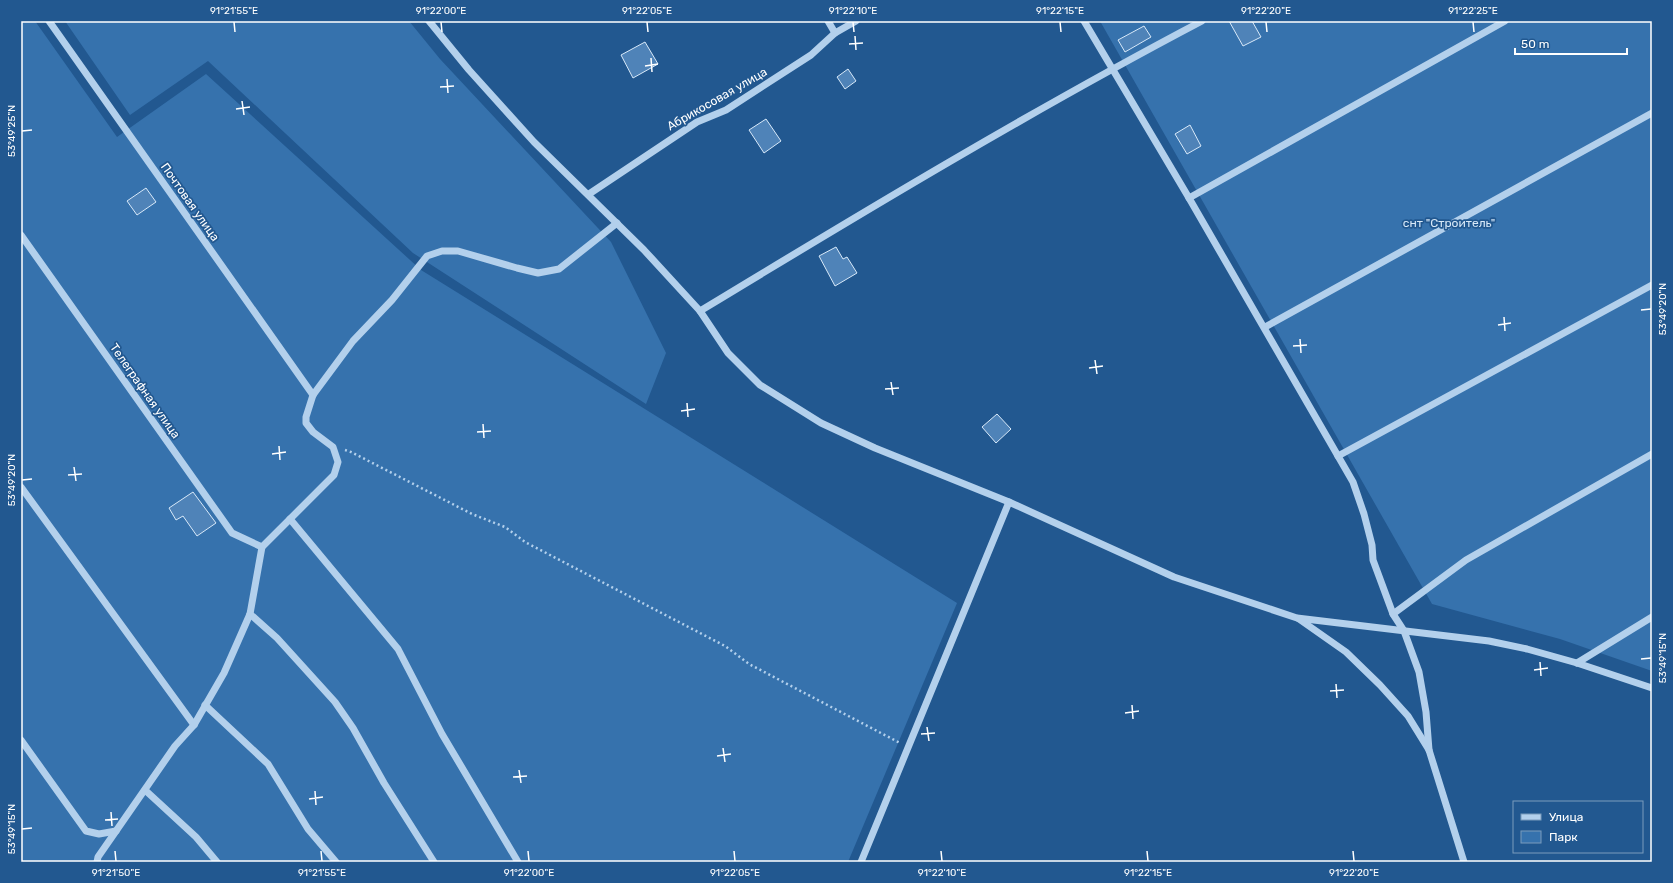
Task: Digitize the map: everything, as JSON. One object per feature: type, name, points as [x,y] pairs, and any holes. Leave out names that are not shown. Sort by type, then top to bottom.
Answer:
[{"type":"street","name":"Почтовая улица","points":[[49,21],[313,395]]},
{"type":"street","points":[[429,21],[468,70],[534,142],[589,194],[644,250],[700,311],[728,352],[760,385],[822,423],[875,448],[1009,502],[1174,577],[1297,618],[1489,641],[1527,649],[1577,663],[1652,688]]},
{"type":"street","points":[[828,21],[836,33]]},
{"type":"street","name":"Абрикосовая улица","points":[[589,194],[697,122],[726,110],[811,55],[836,33],[856,21]]},
{"type":"street","points":[[1084,21],[1265,327],[1353,482],[1366,520],[1374,560],[1393,614],[1404,631],[1419,672],[1426,712],[1429,750],[1464,862]]},
{"type":"street","points":[[700,311],[893,194],[1111,69],[1202,21]]},
{"type":"street","points":[[1189,198],[1505,21]]},
{"type":"street","points":[[1265,327],[1652,113]]},
{"type":"street","points":[[97,862],[98,857],[175,746],[194,725],[224,673],[250,614],[262,548],[334,475],[338,462],[333,447],[313,432],[306,423],[306,416],[313,395],[353,341],[392,300],[427,256],[442,250],[458,251],[538,273],[559,269],[617,223]]},
{"type":"street","name":"Телеграфная улица","points":[[21,235],[232,533],[262,548]]},
{"type":"street","points":[[1338,456],[1652,286]]},
{"type":"street","points":[[1393,614],[1466,560],[1652,454]]},
{"type":"street","points":[[21,487],[194,725]]},
{"type":"street","points":[[861,862],[1009,502]]},
{"type":"street","points":[[290,519],[398,650],[442,734],[518,862]]},
{"type":"street","points":[[250,614],[277,638],[335,702],[353,728],[384,783],[434,862]]},
{"type":"street","points":[[1577,663],[1652,617]]},
{"type":"street","points":[[1297,618],[1346,652],[1380,685],[1408,716],[1429,750]]},
{"type":"street","points":[[205,705],[268,764],[308,829],[336,862]]},
{"type":"street","points":[[21,740],[86,831],[99,834],[116,831]]},
{"type":"street","points":[[145,790],[196,837],[217,862]]},
{"type":"path","points":[[333,447],[351,452],[472,514],[505,527],[525,542],[724,646],[749,664],[908,747]]},
{"type":"green space","points":[[21,21],[35,21],[117,137],[206,74],[421,270],[957,603],[848,862],[21,862]]},
{"type":"green space","points":[[65,21],[409,21],[440,59],[611,242],[666,353],[646,404],[413,253],[208,61],[130,115]]},
{"type":"green space","name":"снт \"Строитель\"","points":[[1100,21],[1652,21],[1652,671],[1560,639],[1432,604]]},
{"type":"building","points":[[1229,21],[1252,21],[1261,37],[1243,46]]},
{"type":"building","points":[[1144,26],[1151,37],[1125,52],[1118,40]]},
{"type":"building","points":[[645,42],[658,64],[633,78],[621,55]]},
{"type":"building","points":[[848,69],[856,81],[845,89],[837,77]]},
{"type":"building","points":[[766,119],[781,141],[764,153],[749,130]]},
{"type":"building","points":[[1190,125],[1201,146],[1187,154],[1175,134]]},
{"type":"building","points":[[146,188],[156,202],[137,215],[127,201]]},
{"type":"building","points":[[836,247],[843,259],[847,257],[857,273],[835,286],[819,256]]},
{"type":"building","points":[[997,414],[1011,429],[996,443],[982,427]]},
{"type":"building","points":[[193,492],[216,523],[197,536],[183,516],[176,520],[169,508]]}]
